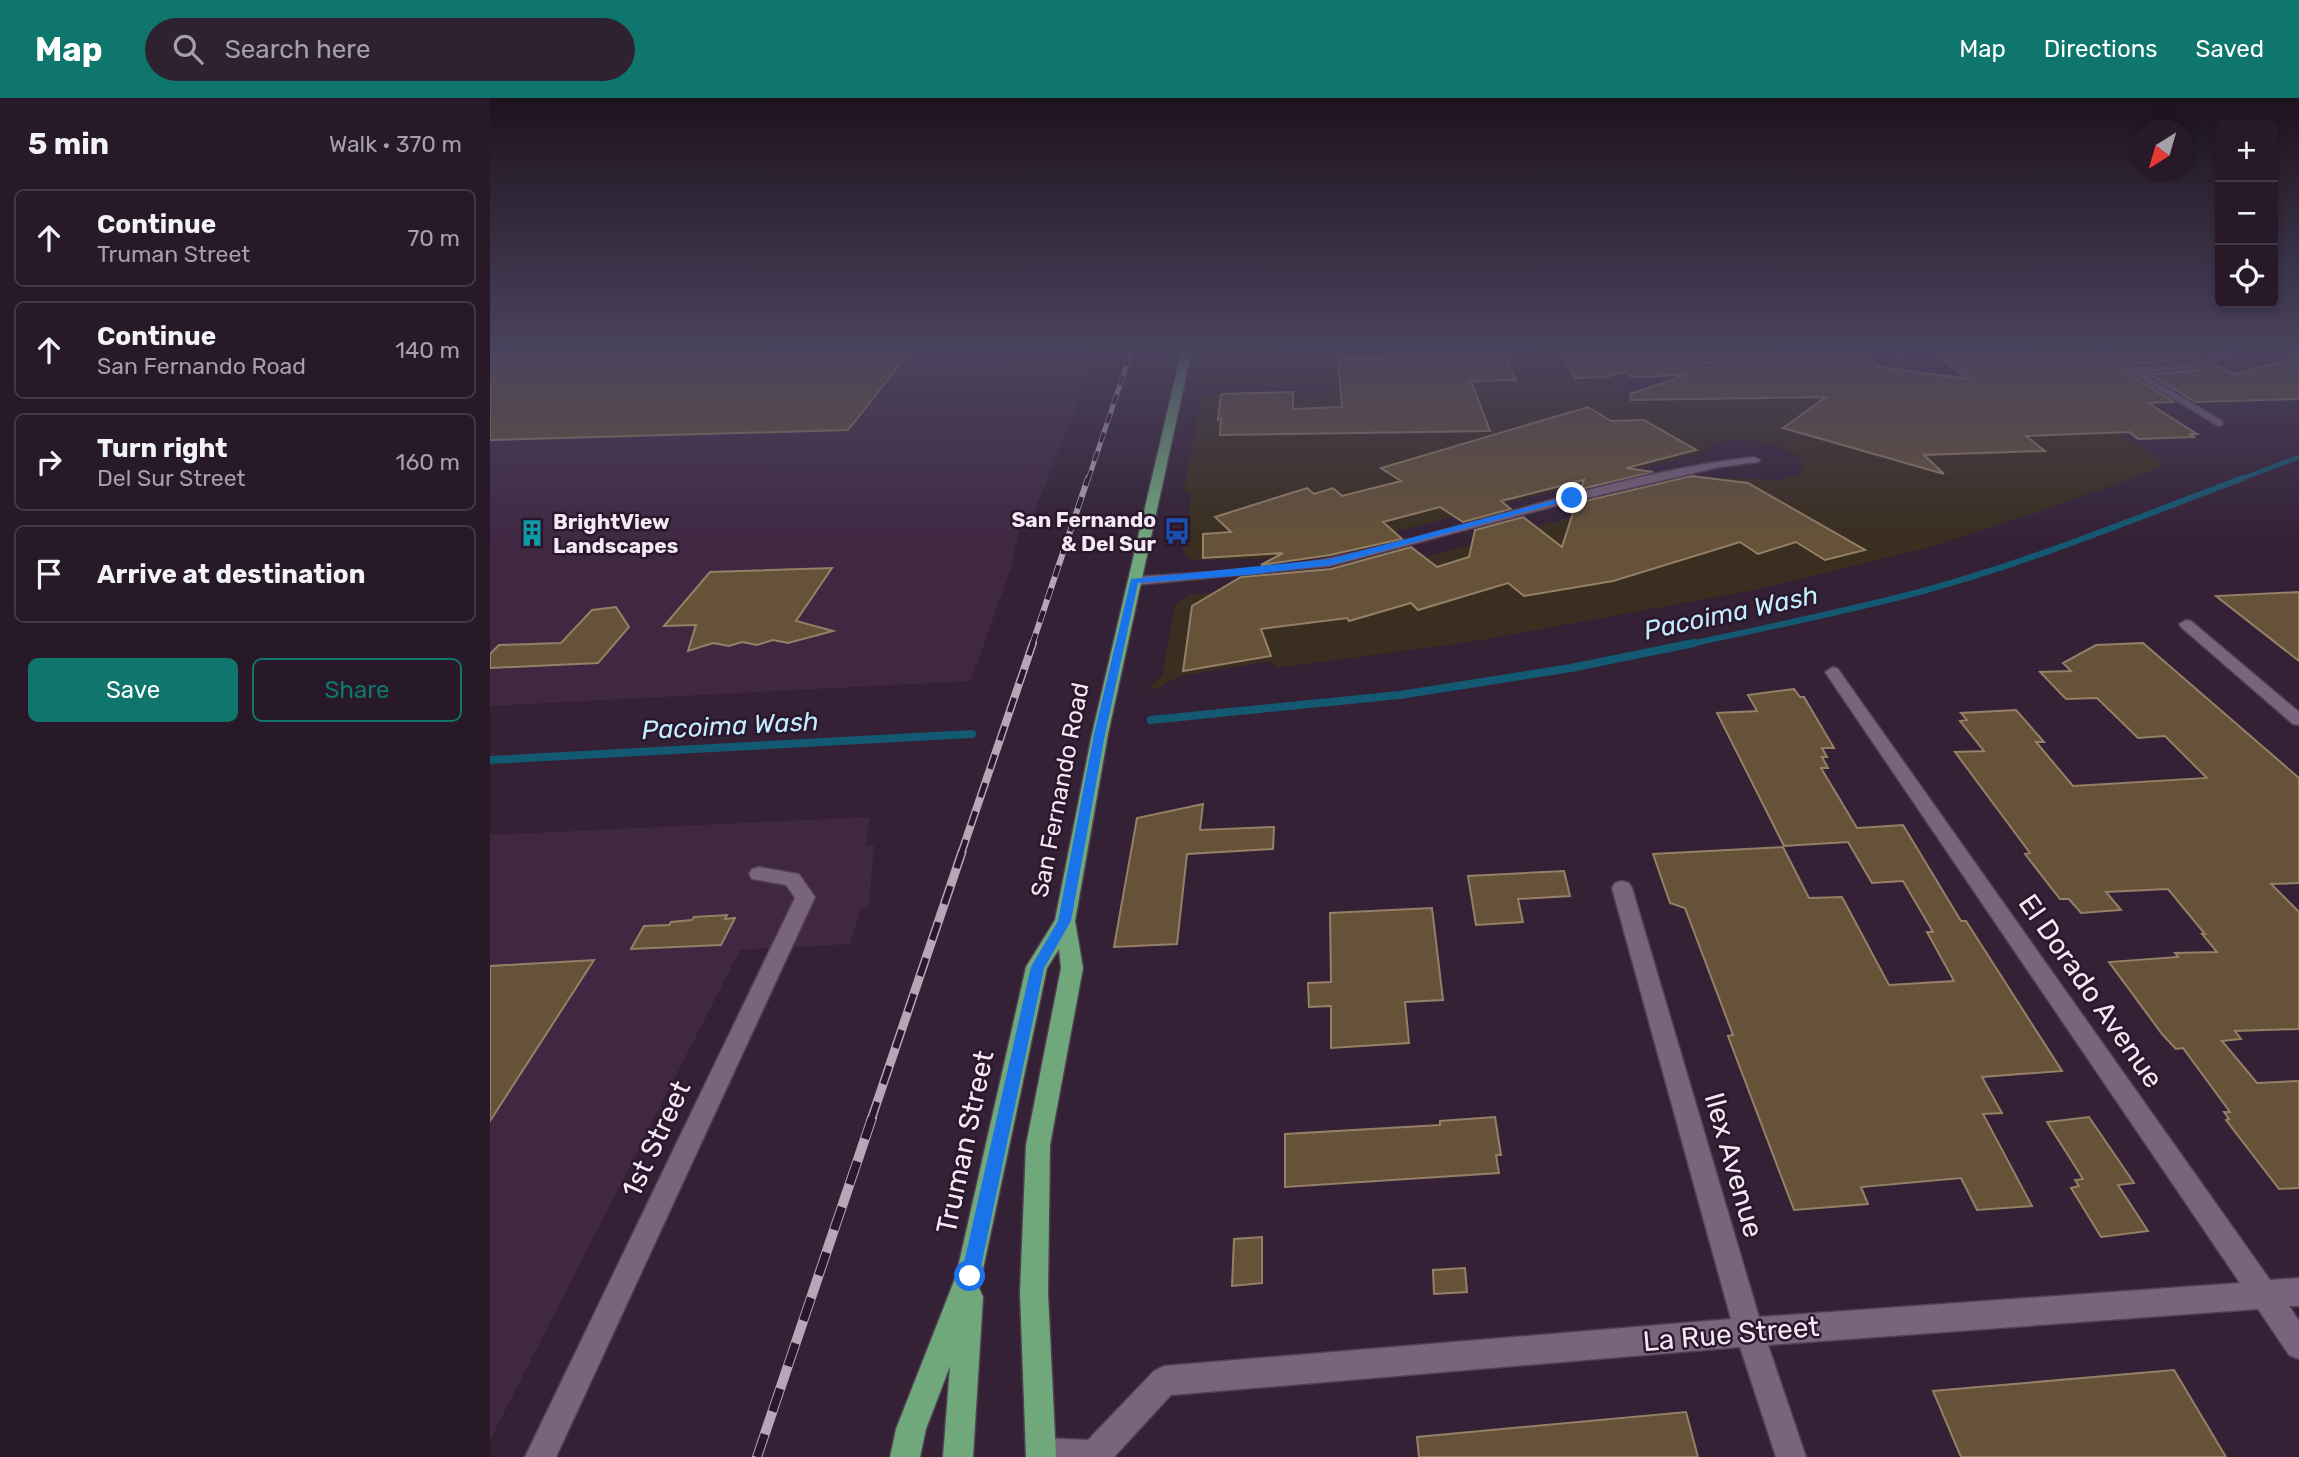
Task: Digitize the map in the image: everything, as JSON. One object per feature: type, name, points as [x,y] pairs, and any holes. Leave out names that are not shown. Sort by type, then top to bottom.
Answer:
[{"type":"main road","name":"San Fernando Road","points":[[1041,1455],[1034,1293],[1038,1146],[1072,968],[1065,921],[1100,734],[1173,412]]},
{"type":"main road","name":"Truman Street","points":[[905,1457],[911,1429],[970,1276],[1037,967],[1065,921]]},
{"type":"main road","points":[[958,1457],[970,1276]]},
{"type":"street","points":[[2200,412],[2218,423]]},
{"type":"street","points":[[1135,581],[1331,562],[1572,498],[1720,464],[1754,460]]},
{"type":"street","points":[[2186,624],[2299,720]]},
{"type":"street","name":"El Dorado Avenue","points":[[1833,672],[2299,1345]]},
{"type":"street","name":"1st Street","points":[[540,1457],[805,897],[792,878],[759,874]]},
{"type":"street","name":"Ilex Avenue","points":[[1622,888],[1749,1332],[1791,1457]]},
{"type":"street","name":"La Rue Street","points":[[1041,1455],[1094,1456],[1164,1381],[1749,1332],[2299,1292]]},
{"type":"shaded area","points":[[490,412],[1074,412],[1029,525],[1022,526],[1015,544],[1013,562],[971,681],[490,706]]},
{"type":"shaded area","points":[[1198,412],[2090,412],[2159,460],[2163,467],[1928,548],[1750,591],[1470,642],[1275,668],[1272,661],[1180,676],[1156,689],[1147,689],[1162,676],[1175,604],[1191,594],[1252,591],[1386,568],[1708,480],[1781,480],[1797,475],[1803,466],[1798,455],[1773,444],[1727,440],[1712,444],[1700,453],[1321,551],[1258,559],[1193,560],[1187,557],[1183,550],[1191,496],[1184,489]]},
{"type":"shaded area","points":[[870,817],[866,846],[874,845],[869,907],[861,908],[850,944],[740,950],[490,1440],[490,835]]},
{"type":"building","points":[[490,412],[862,412],[848,430],[490,440]]},
{"type":"building","points":[[1219,412],[1483,412],[1490,431],[1220,435],[1221,419],[1218,420]]},
{"type":"building","points":[[1570,412],[1597,412],[1611,421],[1644,420],[1696,450],[1626,468],[1653,472],[1581,489],[1584,480],[1501,501],[1511,509],[1463,522],[1440,507],[1383,522],[1402,539],[1330,555],[1261,565],[1283,553],[1203,558],[1203,534],[1231,532],[1215,517],[1307,488],[1314,494],[1333,488],[1342,496],[1401,481],[1381,468]]},
{"type":"building","points":[[1805,412],[2163,412],[2197,434],[2189,434],[2195,437],[2138,439],[2129,432],[2026,436],[2045,451],[1924,455],[1944,474],[1783,428]]},
{"type":"building","points":[[1691,476],[1748,483],[1865,550],[1825,560],[1796,542],[1758,554],[1740,542],[1613,581],[1524,596],[1508,583],[1418,610],[1411,603],[1349,621],[1347,618],[1261,629],[1271,656],[1183,671],[1192,606],[1241,577],[1331,569],[1411,547],[1437,567],[1469,557],[1475,530],[1523,517],[1562,547],[1576,503]]},
{"type":"building","points":[[832,568],[796,621],[833,631],[788,643],[773,640],[757,645],[742,642],[729,646],[713,643],[688,651],[696,625],[664,626],[710,572]]},
{"type":"building","points":[[2299,592],[2299,661],[2216,596]]},
{"type":"building","points":[[616,607],[629,627],[598,663],[490,668],[490,654],[499,645],[561,643],[592,610]]},
{"type":"building","points":[[2143,643],[2299,778],[2299,883],[2271,884],[2299,912],[2299,1029],[2235,1031],[2241,1039],[2222,1041],[2257,1083],[2299,1081],[2299,1188],[2279,1189],[2226,1120],[2229,1119],[2224,1112],[2230,1112],[2183,1048],[2176,1049],[2162,1034],[2109,962],[2178,957],[2175,953],[2217,952],[2202,934],[2205,934],[2168,889],[2106,892],[2121,910],[2081,913],[2069,899],[2060,899],[2025,854],[2030,853],[1955,752],[1984,751],[1960,721],[1967,720],[1961,713],[2016,710],[2044,742],[2036,742],[2073,786],[2207,778],[2165,736],[2138,738],[2097,698],[2066,699],[2040,672],[2071,671],[2063,663],[2096,645]]},
{"type":"building","points":[[1794,689],[1800,697],[1804,697],[1834,748],[1822,748],[1827,757],[1822,757],[1828,768],[1821,768],[1857,828],[1903,825],[1961,921],[1966,921],[2062,1071],[1982,1077],[2002,1113],[1983,1114],[2032,1206],[1977,1210],[1961,1178],[1861,1187],[1868,1204],[1794,1210],[1728,1036],[1733,1035],[1685,908],[1670,903],[1653,854],[1783,847],[1809,898],[1842,897],[1889,985],[1954,981],[1927,932],[1933,932],[1903,881],[1872,883],[1848,842],[1784,846],[1717,713],[1757,711],[1748,695]]},
{"type":"building","points":[[1203,804],[1200,830],[1274,827],[1273,849],[1187,854],[1177,944],[1114,947],[1137,818]]},
{"type":"building","points":[[1564,871],[1570,896],[1518,899],[1523,922],[1476,925],[1468,876]]},
{"type":"building","points":[[1432,908],[1443,1000],[1405,1002],[1409,1043],[1331,1048],[1331,1006],[1309,1007],[1308,983],[1331,982],[1330,913]]},
{"type":"building","points":[[727,915],[725,919],[735,918],[721,945],[631,949],[644,926],[669,925],[671,922],[692,920],[694,917]]},
{"type":"building","points":[[594,960],[490,1121],[490,966]]},
{"type":"building","points":[[1495,1117],[1501,1155],[1496,1155],[1499,1173],[1285,1187],[1285,1134],[1440,1125],[1440,1121]]},
{"type":"building","points":[[2089,1117],[2134,1183],[2118,1185],[2148,1231],[2101,1237],[2071,1188],[2079,1186],[2075,1180],[2083,1179],[2047,1122]]},
{"type":"building","points":[[1262,1237],[1262,1283],[1232,1286],[1234,1239]]},
{"type":"building","points":[[1465,1268],[1467,1292],[1434,1294],[1433,1270]]},
{"type":"building","points":[[2174,1370],[2226,1457],[1961,1457],[1933,1391]]},
{"type":"building","points":[[1686,1412],[1698,1457],[1419,1457],[1417,1437]]},
{"type":"waterway","name":"Pacoima Wash","points":[[2238,480],[2299,457]]},
{"type":"waterway","name":"Pacoima Wash","points":[[1685,645],[1864,606],[2004,567],[2243,478]]},
{"type":"waterway","name":"Pacoima Wash","points":[[1151,720],[1400,695],[1571,668],[1694,643]]},
{"type":"waterway","name":"Pacoima Wash","points":[[490,760],[972,734]]},
{"type":"railway","points":[[1088,480],[1111,412]]},
{"type":"railway","points":[[1032,645],[1088,478]]},
{"type":"railway","points":[[961,854],[1033,643]]},
{"type":"railway","points":[[871,1120],[962,852]]},
{"type":"railway","points":[[757,1457],[872,1118]]},
{"type":"place","name":"San Fernando & Del Sur","points":[[1177,531]]},
{"type":"place","name":"BrightView Landscapes","points":[[532,533]]},
{"type":"route","points":[[970,1276],[1037,967],[1065,921],[1100,734],[1135,581],[1331,562],[1572,498]]}]
